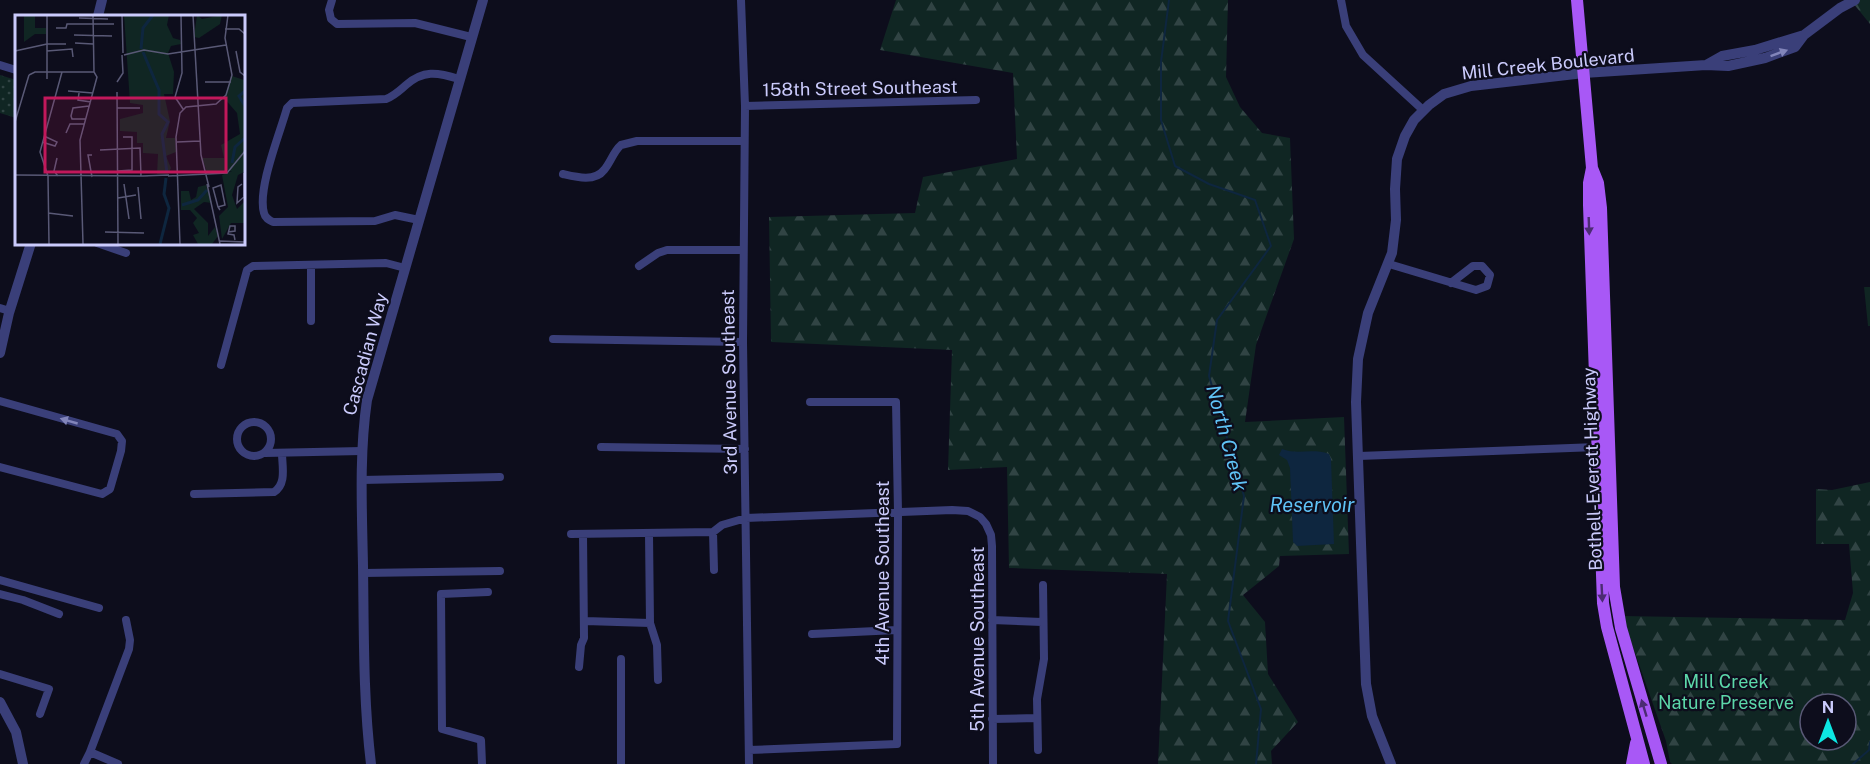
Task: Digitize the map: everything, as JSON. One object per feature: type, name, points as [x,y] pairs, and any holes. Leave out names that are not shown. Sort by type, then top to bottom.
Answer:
[{"type":"main road","name":"Bothell-Everett Highway","points":[[1576,0],[1592,168],[1589,205],[1603,603],[1607,627],[1644,764]]},
{"type":"main road","name":"Bothell-Everett Highway","points":[[1592,168],[1598,183],[1601,208],[1614,587],[1620,628],[1661,764]]},
{"type":"main road","points":[[1596,386],[1601,401],[1603,441],[1604,444],[1609,444]]},
{"type":"main road","points":[[1597,447],[1603,452],[1605,496],[1611,518]]},
{"type":"main road","points":[[1632,764],[1637,735]]},
{"type":"street","points":[[98,15],[102,0]]},
{"type":"street","points":[[332,0],[329,10],[331,19],[337,24],[415,23],[471,37]]},
{"type":"street","name":"Cascadian Way","points":[[371,764],[365,714],[362,432],[367,400],[483,0]]},
{"type":"street","name":"3rd Avenue Southeast","points":[[741,0],[745,106],[743,342],[749,764]]},
{"type":"street","points":[[1341,0],[1346,26],[1364,55],[1423,110]]},
{"type":"street","name":"Mill Creek Boulevard","points":[[1391,764],[1372,716],[1367,690],[1356,386],[1362,332],[1389,264],[1395,242],[1397,159],[1405,136],[1414,120],[1444,94],[1462,88],[1584,73],[1707,65],[1728,66],[1765,58],[1795,47],[1804,35],[1842,4],[1855,0]]},
{"type":"street","points":[[0,65],[15,70]]},
{"type":"street","points":[[419,220],[395,215],[375,221],[277,222],[267,219],[263,212],[264,187],[287,108],[292,103],[386,99],[394,96],[414,78],[425,74],[445,75],[459,79]]},
{"type":"street","name":"158th Street Southeast","points":[[745,106],[976,100]]},
{"type":"street","points":[[563,174],[575,177],[597,176],[621,145],[637,141],[744,141]]},
{"type":"street","points":[[0,353],[5,309],[31,244]]},
{"type":"street","points":[[100,244],[126,253]]},
{"type":"street","points":[[639,266],[658,253],[667,250],[743,249]]},
{"type":"street","points":[[220,365],[247,270],[253,266],[386,263],[405,268]]},
{"type":"street","points":[[1389,264],[1451,283],[1480,290],[1488,285],[1490,275],[1482,266],[1473,266],[1451,283]]},
{"type":"street","points":[[311,265],[311,321]]},
{"type":"street","points":[[553,339],[743,342]]},
{"type":"street","points":[[0,401],[117,434],[122,441],[110,489],[102,494],[0,467]]},
{"type":"street","name":"4th Avenue Southeast","points":[[749,750],[897,744],[896,402],[810,402]]},
{"type":"street","points":[[264,453],[271,444],[270,431],[260,422],[246,423],[237,433],[238,447],[249,456],[264,453],[362,451]]},
{"type":"street","points":[[601,447],[745,449]]},
{"type":"street","points":[[1359,456],[1597,447]]},
{"type":"street","points":[[194,494],[274,492],[280,488],[282,483],[282,453]]},
{"type":"street","points":[[362,480],[500,477]]},
{"type":"street","name":"5th Avenue Southeast","points":[[898,512],[968,511],[980,517],[991,535],[993,764]]},
{"type":"street","points":[[571,534],[714,532],[727,523],[746,519],[898,512]]},
{"type":"street","points":[[714,532],[714,570]]},
{"type":"street","points":[[579,667],[585,621],[583,534]]},
{"type":"street","points":[[649,534],[650,623],[657,645],[658,680]]},
{"type":"street","points":[[363,573],[500,571]]},
{"type":"street","points":[[0,580],[99,608]]},
{"type":"street","points":[[1038,750],[1037,699],[1044,659],[1042,585]]},
{"type":"street","points":[[482,764],[481,740],[442,729],[441,594],[488,592]]},
{"type":"street","points":[[0,594],[59,614]]},
{"type":"street","points":[[84,764],[129,649],[130,640],[126,620]]},
{"type":"street","points":[[992,620],[1042,622]]},
{"type":"street","points":[[585,621],[650,623]]},
{"type":"street","points":[[812,634],[897,630]]},
{"type":"street","points":[[621,659],[621,764]]},
{"type":"street","points":[[0,674],[49,688],[40,714]]},
{"type":"street","points":[[0,702],[16,732],[23,764]]},
{"type":"street","points":[[993,719],[1037,718]]},
{"type":"street","points":[[90,752],[118,764]]},
{"type":"green space","points":[[896,0],[1228,0],[1226,77],[1240,107],[1262,133],[1290,138],[1294,239],[1256,345],[1245,422],[1344,417],[1349,554],[1280,556],[1279,566],[1243,595],[1265,622],[1268,674],[1298,722],[1271,751],[1272,764],[1158,764],[1167,574],[1009,568],[1007,467],[948,470],[952,350],[771,342],[769,217],[915,213],[923,177],[1017,159],[1013,73],[880,50]]},
{"type":"green space","points":[[1855,0],[1870,0],[1870,24],[1853,3]]},
{"type":"green space","points":[[0,75],[15,80],[15,118],[0,113]]},
{"type":"green space","points":[[1864,287],[1870,287],[1870,326],[1868,326]]},
{"type":"green space","name":"Mill Creek Nature Preserve","points":[[1870,482],[1870,764],[1672,764],[1622,616],[1845,620],[1853,593],[1849,544],[1816,544],[1816,489],[1832,490]]},
{"type":"water","name":"Reservoir","points":[[1282,449],[1329,454],[1334,544],[1297,546],[1293,542],[1290,468],[1287,460],[1279,455]]},
{"type":"waterway","name":"North Creek","points":[[1169,0],[1161,62],[1161,120],[1175,166],[1209,184],[1255,200],[1271,246],[1217,320],[1209,376],[1244,496],[1228,621],[1261,709],[1256,764]]},
{"type":"waterway","points":[[1853,764],[1869,750],[1870,742]]}]
